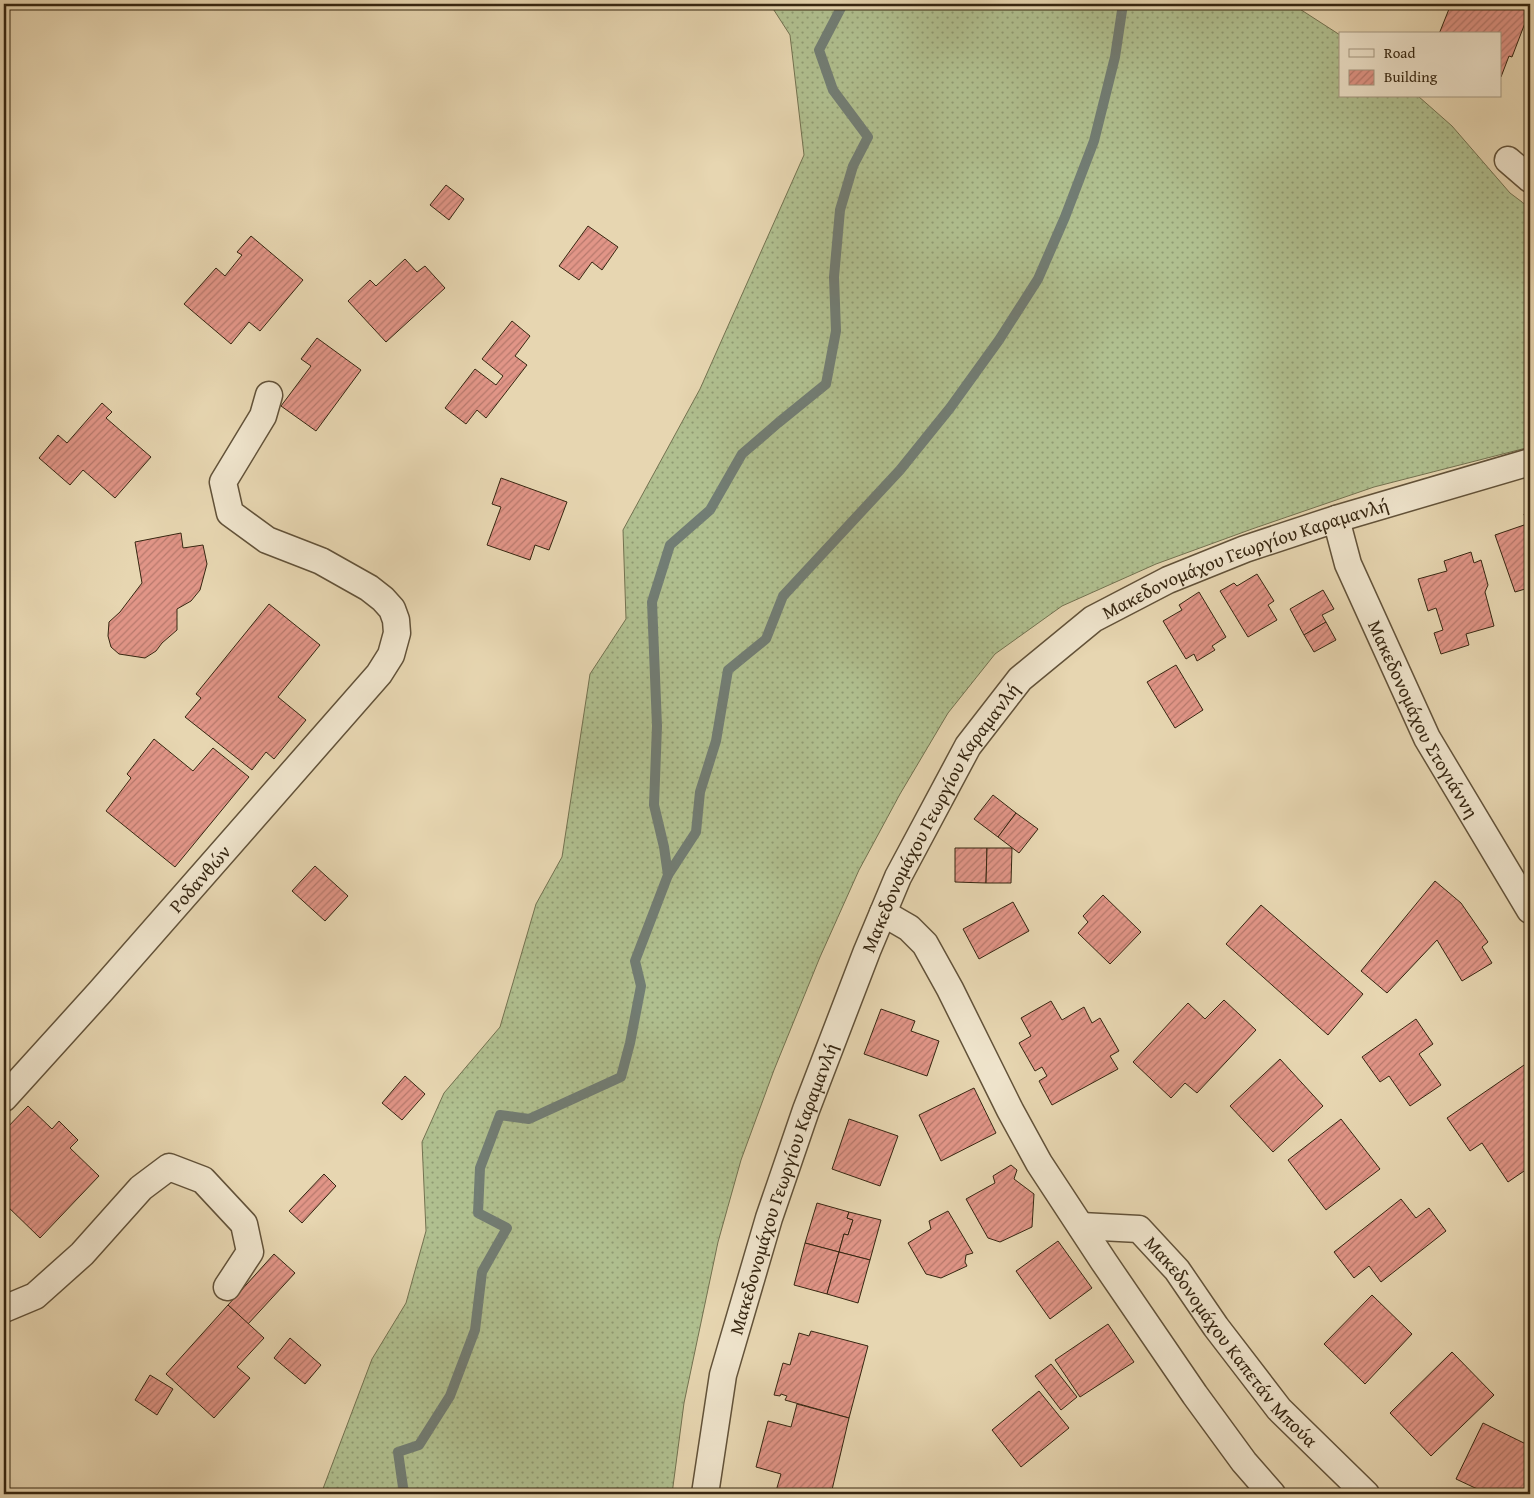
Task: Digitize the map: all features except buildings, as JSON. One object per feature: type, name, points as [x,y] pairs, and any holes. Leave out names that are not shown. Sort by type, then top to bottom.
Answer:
[{"type":"street","points":[[1508,160],[1530,179]]},
{"type":"street","name":"Ροδανθών","points":[[4,1098],[100,992],[360,696],[379,674],[391,655],[397,633],[396,620],[392,609],[383,599],[369,588],[321,561],[266,540],[230,513],[223,482],[263,416],[269,395]]},
{"type":"street","name":"Μακεδονομάχου Γεωργίου Καραμανλή","points":[[705,1494],[723,1375],[768,1218],[806,1110],[882,913],[898,877],[968,746],[1020,679],[1092,619],[1168,580],[1245,549],[1336,519],[1530,462]]},
{"type":"street","name":"Μακεδονομάχου Στογιάννη","points":[[1336,519],[1348,564],[1427,738],[1530,910]]},
{"type":"street","points":[[882,913],[909,928],[925,944],[1039,1163],[1195,1395],[1244,1462],[1272,1494]]},
{"type":"street","points":[[4,1310],[35,1296],[82,1254],[142,1188],[169,1167],[203,1180],[244,1224],[250,1252],[227,1287]]},
{"type":"street","name":"Μακεδονομάχου Καπετάν Μπούα","points":[[1081,1226],[1139,1229],[1177,1270],[1216,1327],[1279,1409],[1366,1494]]},
{"type":"green space","points":[[770,4],[1292,4],[1339,34],[1339,98],[1420,98],[1452,126],[1510,193],[1530,208],[1530,447],[1374,487],[1156,564],[1062,606],[995,654],[948,713],[900,794],[859,870],[820,957],[774,1070],[741,1160],[718,1242],[684,1403],[672,1494],[321,1494],[372,1359],[406,1303],[426,1231],[422,1142],[444,1093],[500,1027],[536,904],[562,857],[590,674],[626,619],[623,530],[700,389],[804,155],[790,35]]},
{"type":"waterway","points":[[404,1494],[398,1452],[419,1445],[450,1396],[475,1330],[482,1272],[507,1228],[478,1213],[480,1168],[500,1115],[529,1119],[621,1077],[641,986],[635,961],[668,875],[664,847],[654,805],[657,726],[652,602],[670,545],[710,510],[742,454],[826,384],[836,331],[834,277],[840,210],[853,166],[868,137],[833,90],[819,50],[843,4]]},
{"type":"waterway","points":[[668,875],[696,832],[700,792],[716,741],[728,670],[766,639],[783,596],[900,470],[950,408],[999,340],[1038,279],[1065,217],[1094,141],[1115,57],[1123,4]]}]
